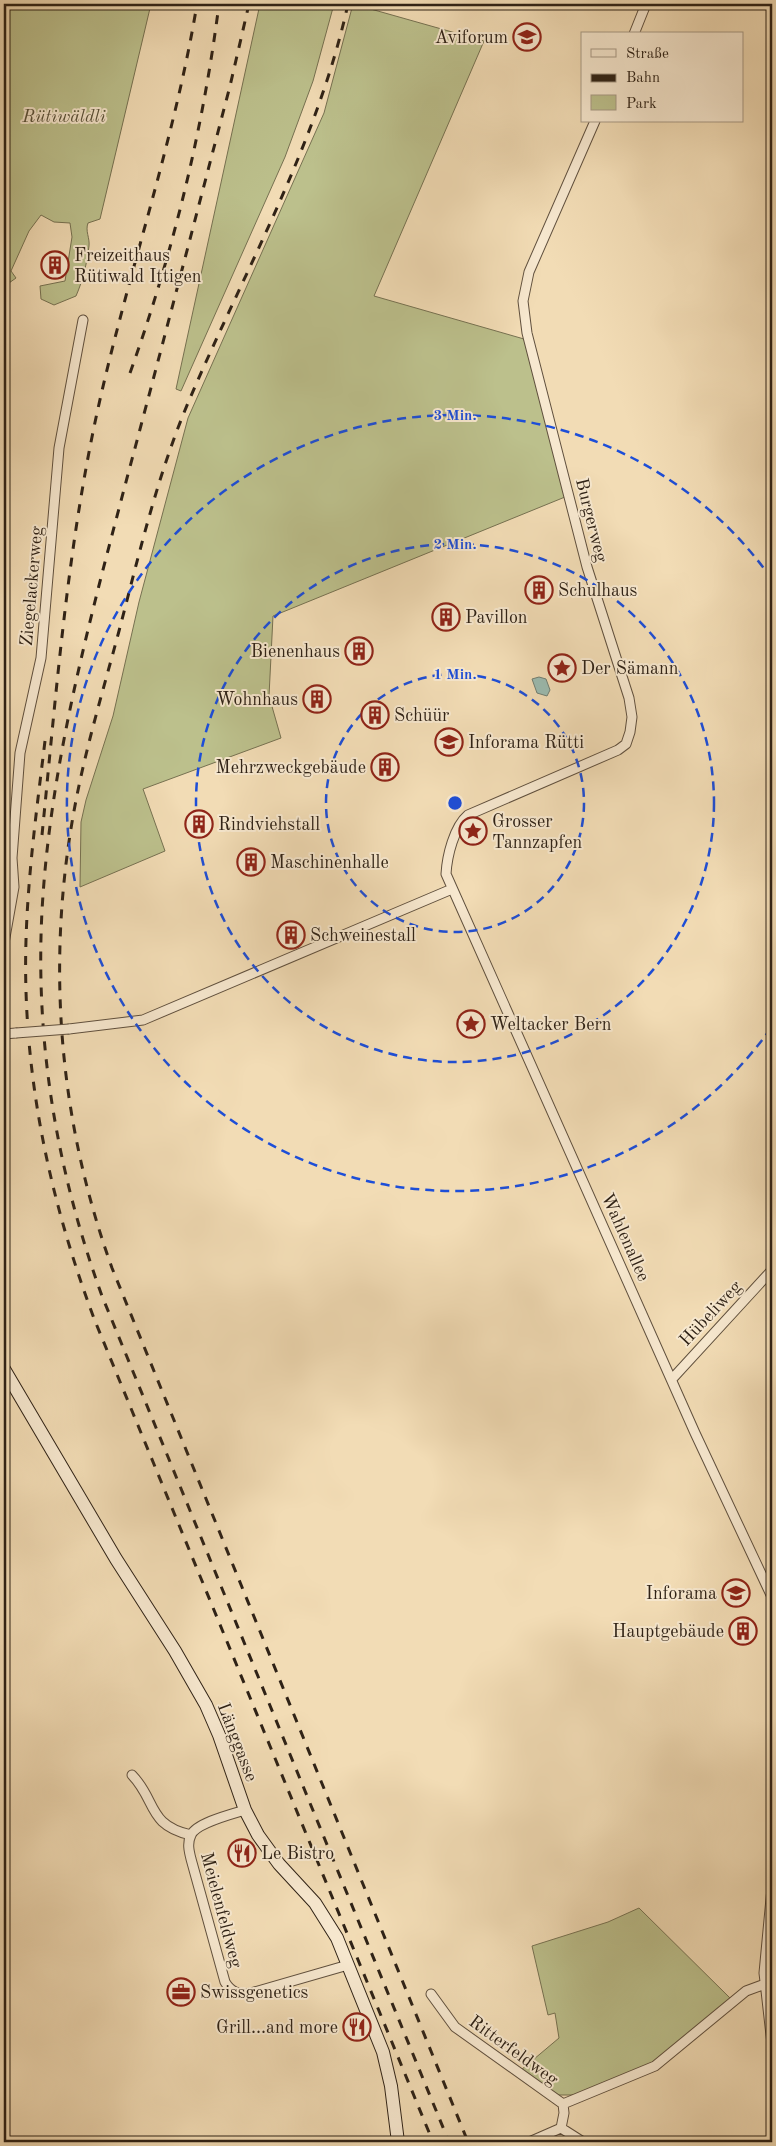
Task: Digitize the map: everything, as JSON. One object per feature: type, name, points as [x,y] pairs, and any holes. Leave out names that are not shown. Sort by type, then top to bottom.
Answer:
[{"type":"street","points":[[635,32],[646,4]]},
{"type":"street","name":"Burgerweg","points":[[452,889],[446,874],[446,865],[460,823],[464,819],[480,809],[618,750],[626,744],[630,732],[632,717],[627,686],[602,617],[587,567],[531,351],[523,311],[524,291],[530,272],[595,122]]},
{"type":"street","name":"Ziegelackerweg","points":[[4,943],[14,887],[12,858],[20,753],[41,658],[59,448],[83,320]]},
{"type":"street","points":[[4,1034],[69,1029],[143,1020],[452,889]]},
{"type":"street","name":"Wahlenallee","points":[[452,889],[772,1597]]},
{"type":"street","name":"Hübeliweg","points":[[672,1379],[772,1270]]},
{"type":"street","name":"Länggasse","points":[[6,1377],[116,1559],[175,1650],[206,1705],[219,1734],[245,1810],[272,1855],[327,1920],[348,1965],[383,2052],[390,2078],[398,2142]]},
{"type":"street","points":[[132,1775],[140,1785],[157,1818],[167,1826],[191,1835]]},
{"type":"street","name":"Meielenfeldweg","points":[[245,1810],[199,1827],[191,1835],[189,1842],[191,1859],[224,1982],[229,1988],[243,1995],[251,1994],[348,1965]]},
{"type":"street","points":[[772,1888],[764,1973],[772,2044]]},
{"type":"street","points":[[764,1973],[772,1967]]},
{"type":"street","points":[[561,2128],[564,2113],[563,2104],[631,2078],[655,2066],[746,1991],[765,1984]]},
{"type":"street","name":"Ritterfeldweg","points":[[431,1994],[455,2027],[563,2104]]},
{"type":"street","points":[[529,2142],[561,2128]]},
{"type":"street","points":[[561,2128],[583,2142]]},
{"type":"green space","name":"Rütiwäldli","points":[[4,4],[151,4],[100,219],[88,223],[87,226],[89,246],[81,284],[76,296],[54,305],[41,299],[40,286],[65,281],[72,237],[70,223],[54,222],[41,215],[29,231],[11,271],[16,278],[9,283],[4,282]]},
{"type":"green space","points":[[260,4],[334,4],[313,81],[285,157],[181,391],[176,389]]},
{"type":"green space","points":[[353,4],[484,41],[374,296],[524,339],[565,497],[273,616],[269,696],[281,738],[143,789],[165,851],[80,887],[81,822],[86,800],[113,716],[139,602],[188,418],[324,113]]},
{"type":"green space","points":[[639,1908],[731,1999],[653,2063],[619,2079],[574,2095],[558,2095],[521,2070],[559,2038],[555,2013],[548,2015],[532,1946],[608,1922]]},
{"type":"water","points":[[539,677],[546,679],[550,690],[547,696],[537,693],[532,679]]},
{"type":"railway","points":[[42,835],[70,570],[87,465],[109,362],[176,107],[197,4]]},
{"type":"railway","points":[[130,373],[160,282],[185,191],[204,98],[219,4]]},
{"type":"railway","points":[[249,4],[230,86],[99,584],[63,747],[53,801],[42,911],[42,1009],[46,1058],[61,1154],[86,1249],[102,1296],[449,2142]]},
{"type":"railway","points":[[348,4],[335,56],[299,157],[188,403],[167,459],[141,545],[89,743],[74,811],[65,869],[61,927],[60,985],[63,1042],[69,1099],[80,1156],[94,1212],[112,1268],[468,2142]]},
{"type":"railway","points":[[45,741],[29,890],[26,989],[34,1086],[42,1134],[64,1228],[95,1321],[433,2142]]},
{"type":"place","name":"Aviforum","points":[[527,37]]},
{"type":"place","name":"Freizeithaus Rütiwald Ittigen","points":[[55,265]]},
{"type":"place","name":"Schulhaus","points":[[539,590]]},
{"type":"place","name":"Pavillon","points":[[446,617]]},
{"type":"place","name":"Bienenhaus","points":[[359,651]]},
{"type":"place","name":"Der Sämann","points":[[562,668]]},
{"type":"place","name":"Wohnhaus","points":[[317,699]]},
{"type":"place","name":"Schüür","points":[[375,715]]},
{"type":"place","name":"Inforama Rütti","points":[[449,742]]},
{"type":"place","name":"Mehrzweckgebäude","points":[[385,767]]},
{"type":"place","name":"Rindviehstall","points":[[199,824]]},
{"type":"place","name":"Grosser Tannzapfen","points":[[473,831]]},
{"type":"place","name":"Maschinenhalle","points":[[251,862]]},
{"type":"place","name":"Schweinestall","points":[[291,935]]},
{"type":"place","name":"Weltacker Bern","points":[[471,1024]]},
{"type":"place","name":"Inforama","points":[[736,1593]]},
{"type":"place","name":"Hauptgebäude","points":[[743,1631]]},
{"type":"place","name":"Le Bistro","points":[[242,1853]]},
{"type":"place","name":"Swissgenetics","points":[[181,1992]]},
{"type":"place","name":"Grill...and more","points":[[357,2027]]}]
